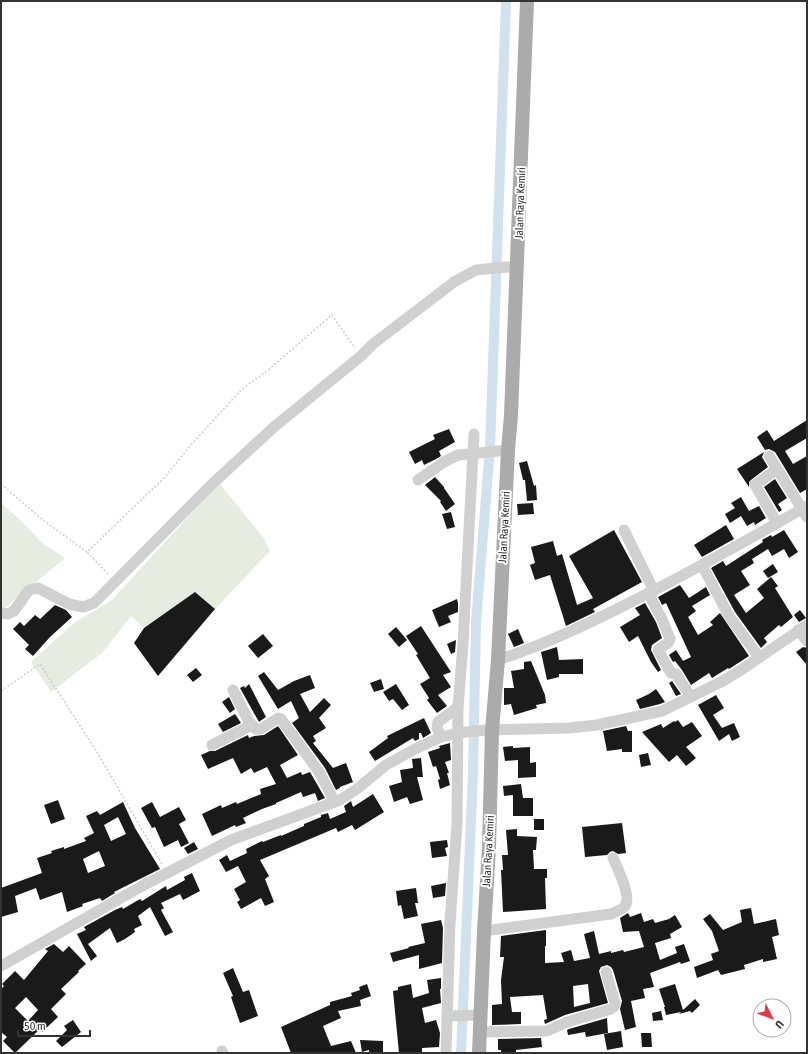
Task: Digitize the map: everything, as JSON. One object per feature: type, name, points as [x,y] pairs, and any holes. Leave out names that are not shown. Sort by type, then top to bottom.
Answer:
[{"type":"main road","name":"Jalan Raya Kemiri","points":[[479,1053],[480,1032],[477,1015],[489,848],[489,730],[498,660],[505,451],[511,415],[512,267],[527,1]]},
{"type":"street","points":[[1,613],[8,614],[14,611],[29,590],[38,588],[69,604],[83,607],[94,603],[211,485],[268,432],[361,356],[373,344],[454,282],[476,270],[512,267]]},
{"type":"street","points":[[446,1053],[449,1016],[450,924],[457,824],[460,732],[458,707],[463,644],[474,434]]},
{"type":"street","points":[[418,480],[453,457],[474,453],[505,451]]},
{"type":"street","points":[[498,660],[563,636],[651,592],[777,523],[805,511],[769,456]]},
{"type":"street","points":[[777,469],[755,485],[777,523]]},
{"type":"street","points":[[624,530],[670,639],[668,643],[658,650],[671,673],[676,674],[691,697]]},
{"type":"street","points":[[702,565],[729,616],[759,657]]},
{"type":"street","points":[[1,966],[167,873],[231,840],[335,802],[357,789],[390,762],[441,737],[460,732],[570,728],[597,725],[662,711],[735,674],[802,628],[807,641]]},
{"type":"street","points":[[233,690],[252,725],[256,729],[261,729],[278,718],[281,719],[319,772],[335,802]]},
{"type":"street","points":[[441,737],[438,722],[458,707]]},
{"type":"street","points":[[212,745],[252,725]]},
{"type":"street","points":[[484,931],[611,914],[626,906],[627,902],[625,888],[613,858]]},
{"type":"street","points":[[480,1032],[547,1031],[567,1022],[611,1009],[614,1007],[615,1003],[606,972]]},
{"type":"street","points":[[449,1016],[477,1015]]},
{"type":"path","points":[[87,552],[165,477],[190,446],[242,389],[267,371],[332,315],[361,356]]},
{"type":"path","points":[[1,484],[44,521],[87,552],[115,581]]},
{"type":"path","points":[[1,691],[40,664],[97,752],[167,873]]},
{"type":"shaded area","points":[[219,483],[263,537],[270,551],[215,609],[195,592],[144,628],[131,616],[102,653],[51,692],[31,662],[74,623],[112,600]]},
{"type":"shaded area","points":[[1,503],[42,543],[65,558],[1,611]]},
{"type":"building","points":[[807,420],[807,438],[785,451],[793,464],[807,456],[807,489],[800,493],[775,452],[769,449],[765,450],[757,437],[767,430],[774,441]]},
{"type":"building","points":[[449,429],[455,442],[439,451],[441,456],[438,458],[424,465],[422,460],[415,464],[409,452],[435,439],[433,435]]},
{"type":"building","points":[[764,452],[762,457],[768,467],[749,482],[749,487],[737,469]]},
{"type":"building","points":[[527,461],[534,486],[536,485],[537,500],[527,501],[525,480],[523,480],[519,463]]},
{"type":"building","points":[[435,477],[444,487],[455,504],[446,511],[440,502],[441,501],[425,485]]},
{"type":"building","points":[[775,479],[787,498],[778,504],[782,510],[779,512],[764,487]]},
{"type":"building","points":[[741,497],[749,511],[759,506],[766,518],[755,525],[754,522],[747,526],[741,516],[730,523],[725,514],[735,508],[731,503]]},
{"type":"building","points":[[533,503],[534,514],[518,515],[517,504]]},
{"type":"building","points":[[451,512],[455,527],[447,529],[442,514]]},
{"type":"building","points":[[726,525],[734,539],[702,557],[694,545]]},
{"type":"building","points":[[614,530],[642,582],[593,609],[595,612],[566,626],[550,575],[535,580],[530,565],[535,563],[531,547],[553,541],[557,556],[562,554],[577,605],[593,598],[569,556]]},
{"type":"building","points":[[784,530],[798,552],[789,558],[784,549],[772,556],[768,549],[752,559],[754,563],[741,571],[750,585],[734,595],[746,613],[764,598],[757,589],[771,577],[778,586],[775,588],[793,617],[781,627],[779,625],[764,638],[767,642],[761,648],[735,612],[711,568],[723,561],[726,566],[763,542],[762,540],[771,535],[772,537]]},
{"type":"building","points":[[773,564],[778,572],[768,578],[763,571]]},
{"type":"building","points":[[680,585],[689,598],[706,587],[710,595],[692,606],[696,611],[688,617],[698,635],[713,625],[710,622],[720,613],[749,656],[712,678],[709,673],[691,685],[682,670],[675,661],[673,662],[669,655],[676,650],[683,661],[691,657],[666,603],[662,605],[658,597]]},
{"type":"building","points":[[195,592],[215,609],[158,676],[134,643],[144,628]]},
{"type":"building","points":[[457,599],[458,612],[448,616],[451,622],[439,627],[432,610]]},
{"type":"building","points":[[645,603],[656,622],[662,638],[652,645],[651,650],[661,670],[658,672],[651,662],[638,636],[629,642],[620,627],[640,615],[635,608]]},
{"type":"building","points":[[55,605],[66,610],[72,617],[50,637],[33,656],[25,649],[29,645],[13,629],[20,622],[24,626],[35,615],[40,619]]},
{"type":"building","points":[[800,610],[806,618],[799,622],[794,615]]},
{"type":"building","points":[[421,626],[451,672],[443,675],[451,687],[438,695],[447,706],[437,713],[427,700],[429,698],[420,684],[430,678],[416,655],[418,654],[406,636]]},
{"type":"building","points":[[396,627],[407,640],[399,647],[388,634]]},
{"type":"building","points":[[518,629],[524,643],[514,647],[508,634]]},
{"type":"building","points":[[263,634],[273,646],[258,658],[248,646]]},
{"type":"building","points":[[456,640],[455,652],[451,654],[447,644]]},
{"type":"building","points":[[557,647],[559,660],[583,659],[583,674],[559,674],[559,677],[547,680],[541,652]]},
{"type":"building","points":[[803,647],[807,648],[807,665],[796,652]]},
{"type":"building","points":[[531,661],[545,695],[546,703],[536,705],[537,708],[514,715],[511,704],[504,705],[504,688],[514,688],[511,671],[524,669],[524,662]]},
{"type":"building","points":[[196,668],[202,675],[193,682],[187,675]]},
{"type":"building","points":[[264,672],[278,690],[294,681],[310,675],[315,688],[300,694],[310,712],[324,698],[331,705],[319,718],[326,728],[313,736],[316,741],[313,743],[333,768],[346,763],[353,782],[336,790],[325,768],[292,723],[299,718],[291,701],[278,709],[258,676]]},
{"type":"building","points":[[381,679],[384,689],[374,692],[370,683]]},
{"type":"building","points":[[672,681],[681,694],[676,696],[669,683]]},
{"type":"building","points":[[249,684],[266,717],[259,722],[240,688],[244,686],[245,688]]},
{"type":"building","points":[[396,684],[409,705],[402,710],[393,699],[389,701],[383,692]]},
{"type":"building","points":[[656,689],[665,702],[640,709],[636,700]]},
{"type":"building","points":[[716,695],[724,708],[713,715],[722,728],[734,723],[740,737],[732,741],[729,734],[719,741],[698,705]]},
{"type":"building","points":[[229,697],[235,709],[230,713],[222,702]]},
{"type":"building","points":[[235,714],[241,723],[223,732],[218,724]]},
{"type":"building","points":[[424,718],[431,733],[423,738],[421,733],[419,733],[419,739],[415,741],[413,738],[375,761],[369,752],[388,738],[387,736]]},
{"type":"building","points":[[678,720],[683,727],[692,722],[702,736],[686,747],[696,758],[686,766],[677,755],[669,762],[642,732],[661,724],[663,728]]},
{"type":"building","points":[[278,726],[298,755],[280,765],[287,778],[301,772],[302,775],[310,772],[325,798],[318,801],[315,793],[303,797],[301,792],[243,818],[246,823],[236,827],[235,825],[212,836],[202,814],[221,805],[222,808],[236,802],[237,804],[261,794],[260,789],[276,784],[267,767],[254,773],[251,768],[241,774],[233,758],[208,769],[201,755],[210,751],[215,751],[248,735],[249,738],[264,735]]},
{"type":"building","points":[[626,726],[628,731],[632,731],[632,752],[622,752],[622,749],[607,751],[603,731]]},
{"type":"building","points":[[450,743],[451,760],[445,762],[449,773],[447,773],[450,785],[440,789],[438,780],[440,779],[436,766],[433,767],[428,752],[440,748],[439,746]]},
{"type":"building","points":[[513,746],[513,748],[530,747],[530,763],[536,762],[536,777],[518,778],[518,760],[505,761],[503,747]]},
{"type":"building","points":[[648,753],[651,765],[641,767],[639,755]]},
{"type":"building","points":[[421,758],[423,777],[417,777],[423,800],[410,804],[407,797],[394,802],[389,786],[402,782],[400,770],[413,768],[412,759]]},
{"type":"building","points":[[521,784],[523,798],[533,798],[533,816],[513,816],[513,795],[504,796],[503,786]]},
{"type":"building","points":[[373,794],[384,812],[355,830],[352,825],[338,832],[336,828],[260,860],[269,876],[265,879],[274,902],[265,906],[261,898],[241,909],[237,902],[240,900],[234,889],[246,882],[238,866],[226,872],[219,860],[227,855],[230,861],[247,853],[246,849],[262,841],[263,842],[281,836],[304,826],[304,824],[321,817],[321,815],[328,813],[330,819],[346,812],[344,806],[351,801],[353,807]]},
{"type":"building","points":[[58,800],[65,819],[51,824],[44,805]]},
{"type":"building","points":[[123,802],[135,828],[160,869],[114,892],[115,893],[102,901],[100,898],[82,904],[83,906],[67,912],[62,892],[40,900],[36,888],[15,896],[18,912],[1,917],[1,888],[42,873],[37,858],[52,853],[51,851],[64,847],[64,849],[86,841],[84,838],[94,833],[86,816],[97,811],[100,815]],"holes":[[[118,817],[126,834],[111,841],[104,825]],[[99,851],[105,866],[88,873],[83,859]]]},
{"type":"building","points":[[152,802],[160,817],[179,807],[186,820],[179,824],[189,843],[181,847],[178,840],[164,847],[155,827],[152,828],[141,808]]},
{"type":"building","points":[[534,819],[544,819],[544,830],[534,830]]},
{"type":"building","points":[[622,823],[626,853],[618,854],[613,851],[607,855],[585,857],[582,827]]},
{"type":"building","points":[[517,829],[517,836],[537,837],[536,850],[533,850],[534,869],[547,869],[547,878],[545,878],[546,909],[503,912],[501,870],[503,870],[502,855],[508,855],[506,830]]},
{"type":"building","points":[[447,840],[448,847],[445,848],[447,856],[432,858],[430,842]]},
{"type":"building","points":[[194,842],[198,849],[188,854],[184,848]]},
{"type":"building","points":[[192,873],[200,891],[183,900],[180,894],[161,903],[164,908],[161,910],[173,932],[165,936],[150,907],[138,916],[142,925],[134,929],[135,932],[125,939],[117,943],[110,928],[88,944],[97,956],[91,961],[77,934],[86,930],[84,927],[115,910],[122,907],[123,909],[140,899],[142,901],[166,886],[167,890],[185,880],[184,877]]},
{"type":"building","points":[[446,883],[445,896],[433,898],[431,886]]},
{"type":"building","points":[[416,888],[418,903],[415,903],[418,916],[404,919],[401,905],[398,906],[396,891]]},
{"type":"building","points":[[751,908],[754,924],[776,919],[779,935],[772,937],[777,959],[763,962],[763,959],[744,965],[745,969],[721,975],[718,970],[697,978],[694,967],[713,960],[711,954],[719,951],[712,931],[703,919],[710,914],[723,930],[742,922],[740,910]]},
{"type":"building","points":[[628,913],[630,917],[641,913],[644,922],[653,919],[655,923],[669,919],[675,915],[682,927],[670,934],[671,938],[655,943],[660,960],[677,953],[675,947],[684,944],[690,961],[681,964],[680,962],[650,973],[654,987],[643,989],[645,998],[631,1001],[636,1027],[625,1030],[620,1009],[622,1001],[613,970],[607,965],[601,967],[599,971],[608,1003],[565,1015],[545,1024],[544,1020],[547,1019],[543,995],[510,997],[512,1012],[521,1012],[521,1024],[492,1025],[492,1005],[502,1004],[501,980],[504,957],[500,957],[501,936],[546,930],[545,963],[564,962],[561,953],[571,950],[574,961],[590,958],[584,934],[594,931],[599,954],[623,950],[624,952],[644,947],[639,931],[623,932],[620,918]],"holes":[[[588,984],[590,1003],[574,1007],[573,986]]]},
{"type":"building","points":[[441,920],[443,928],[442,963],[419,969],[419,955],[393,962],[390,953],[425,943],[421,924]]},
{"type":"building","points":[[54,944],[63,952],[69,946],[86,964],[61,989],[66,994],[51,1009],[58,1017],[42,1032],[40,1029],[15,1053],[3,1041],[7,1037],[1,1032],[1,989],[4,986],[2,984],[15,971],[24,980],[48,951],[45,949]],"holes":[[[26,997],[38,1010],[28,1021],[15,1008]]]},
{"type":"building","points":[[233,968],[243,992],[249,990],[258,1016],[240,1023],[231,997],[233,996],[223,973]]},
{"type":"building","points":[[441,978],[441,1003],[422,1008],[425,1023],[436,1020],[440,1033],[439,1047],[422,1048],[422,1052],[399,1053],[393,991],[398,990],[398,987],[411,984],[413,998],[429,993],[427,980]]},
{"type":"building","points":[[367,984],[371,996],[360,1000],[361,1006],[338,1011],[341,1018],[323,1026],[331,1046],[351,1041],[356,1053],[291,1053],[281,1027],[330,1005],[330,1002],[352,996],[351,993],[360,990],[359,987]]},
{"type":"building","points":[[675,984],[683,1010],[695,999],[700,1005],[692,1013],[690,1011],[666,1015],[659,989]]},
{"type":"building","points":[[661,1011],[663,1020],[653,1021],[652,1013]]},
{"type":"building","points":[[607,1018],[608,1033],[586,1037],[585,1032],[568,1035],[567,1030],[569,1029]]},
{"type":"building","points":[[73,1020],[81,1032],[62,1047],[56,1041],[67,1030],[64,1026]]},
{"type":"building","points":[[621,1031],[623,1047],[607,1050],[604,1034]]},
{"type":"building","points":[[641,1033],[651,1033],[652,1047],[642,1047]]},
{"type":"building","points":[[541,1038],[542,1047],[516,1050],[516,1053],[501,1053],[501,1050],[498,1050],[498,1039]]},
{"type":"building","points":[[360,1040],[383,1041],[383,1053],[369,1052],[369,1050],[362,1052]]},
{"type":"waterway","points":[[461,1053],[473,773],[476,622],[490,448],[506,1]]}]
